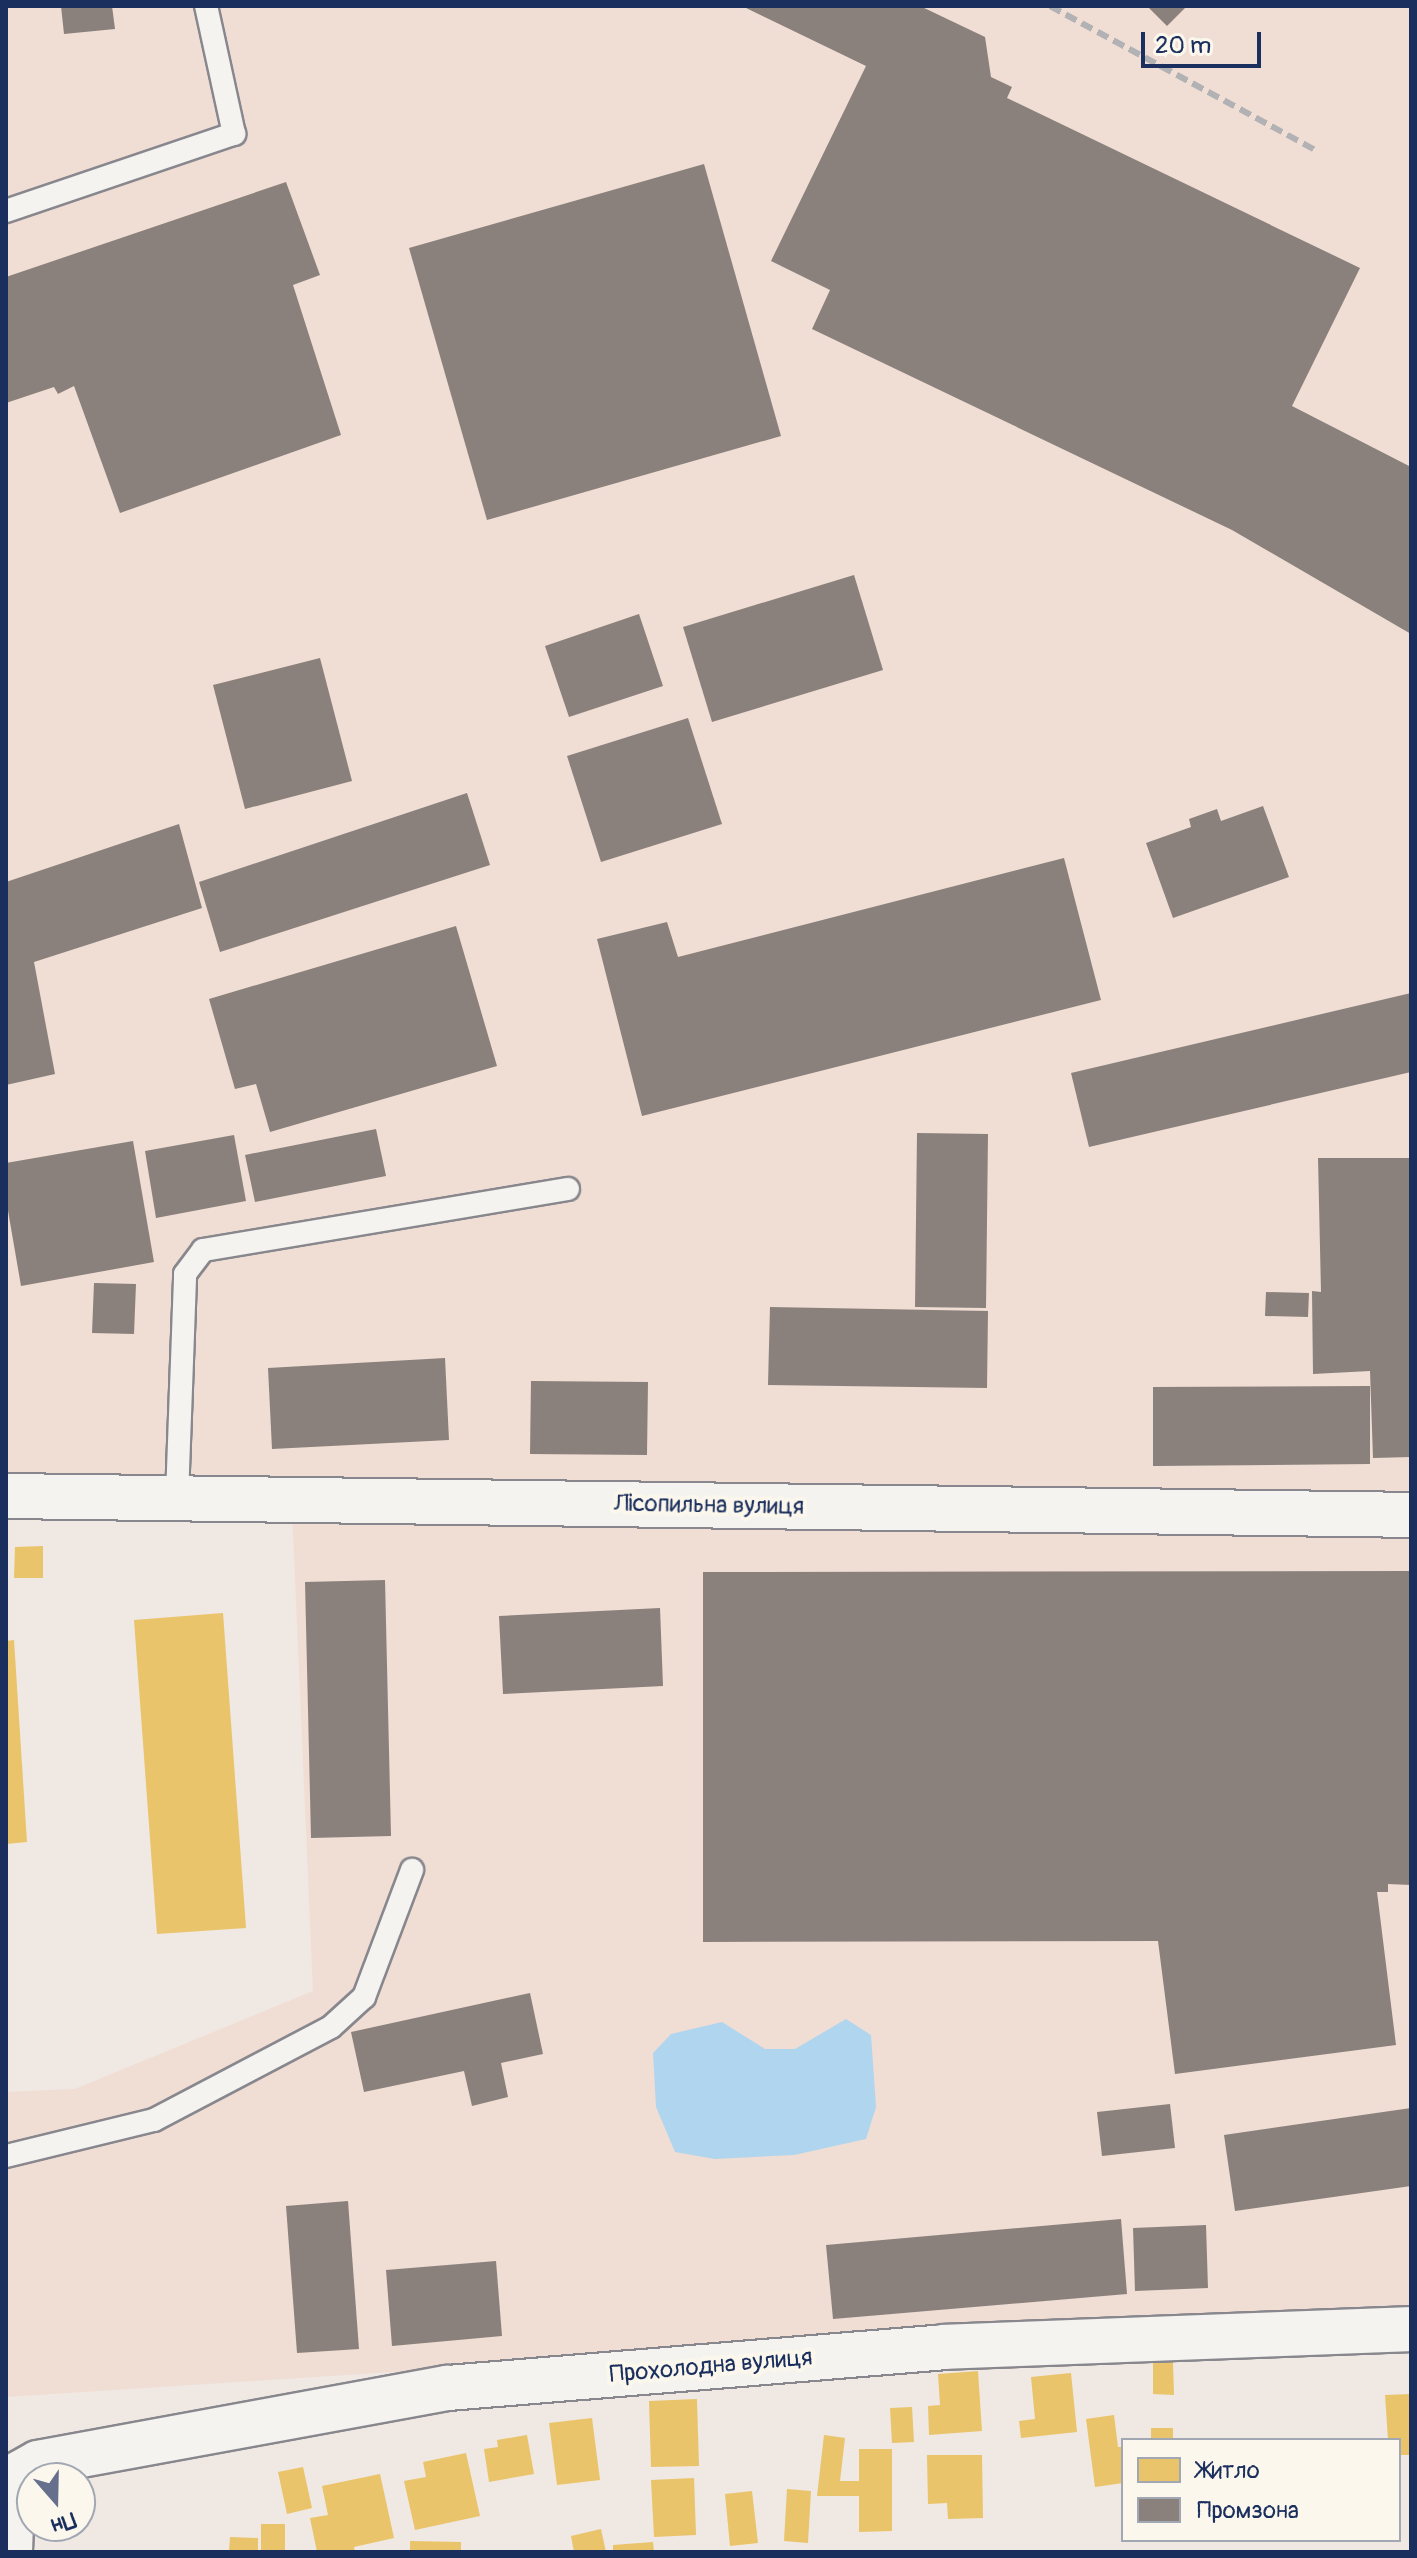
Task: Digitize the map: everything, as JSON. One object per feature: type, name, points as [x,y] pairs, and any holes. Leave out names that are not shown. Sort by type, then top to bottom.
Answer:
[{"type":"street","name":"Лісопильна вулиця","points":[[6,1496],[1411,1515]]},
{"type":"street","name":"Прохолодна вулиця","points":[[10,2552],[12,2495],[20,2473],[38,2463],[448,2388],[943,2347],[1411,2329]]},
{"type":"lane","points":[[6,211],[234,134],[206,6]]},
{"type":"lane","points":[[177,1497],[185,1274],[203,1250],[568,1189]]},
{"type":"lane","points":[[6,2156],[154,2120],[331,2027],[364,1997],[412,1870]]},
{"type":"shaded area","points":[[6,6],[1411,6],[1411,2306],[6,2397],[6,2092],[75,2089],[313,1991],[291,1485],[6,1475]]},
{"type":"water","points":[[846,2019],[871,2035],[876,2107],[866,2139],[794,2155],[715,2159],[675,2152],[656,2107],[653,2053],[671,2034],[722,2022],[765,2049],[795,2049]]},
{"type":"building: Житло","points":[[43,1546],[43,1578],[14,1578],[15,1547]]},
{"type":"building: Житло","points":[[223,1613],[246,1928],[157,1934],[134,1620]]},
{"type":"building: Житло","points":[[14,1640],[27,1842],[6,1844],[6,1641]]},
{"type":"building: Житло","points":[[1173,2362],[1174,2395],[1153,2394],[1153,2363]]},
{"type":"building: Житло","points":[[978,2371],[982,2431],[929,2435],[928,2406],[940,2405],[938,2374]]},
{"type":"building: Житло","points":[[1071,2373],[1077,2432],[1021,2438],[1019,2421],[1035,2419],[1031,2377]]},
{"type":"building: Житло","points":[[1411,2394],[1411,2455],[1401,2455],[1401,2438],[1388,2438],[1385,2395]]},
{"type":"building: Житло","points":[[697,2399],[699,2466],[651,2467],[649,2401]]},
{"type":"building: Житло","points":[[912,2407],[914,2442],[892,2443],[890,2408]]},
{"type":"building: Житло","points":[[1114,2415],[1118,2447],[1121,2447],[1121,2483],[1095,2487],[1086,2419]]},
{"type":"building: Житло","points":[[592,2418],[600,2480],[557,2485],[549,2423]]},
{"type":"building: Житло","points":[[1151,2428],[1173,2428],[1173,2438],[1151,2438]]},
{"type":"building: Житло","points":[[527,2435],[534,2474],[489,2482],[484,2449],[498,2447],[497,2440]]},
{"type":"building: Житло","points":[[824,2435],[845,2438],[840,2481],[859,2481],[859,2449],[892,2449],[892,2531],[859,2532],[859,2496],[817,2496]]},
{"type":"building: Житло","points":[[466,2453],[480,2516],[415,2530],[404,2481],[426,2477],[423,2462]]},
{"type":"building: Житло","points":[[927,2455],[982,2455],[983,2518],[948,2519],[947,2503],[928,2504]]},
{"type":"building: Житло","points":[[303,2467],[312,2508],[287,2514],[278,2472]]},
{"type":"building: Житло","points":[[380,2474],[394,2538],[354,2547],[355,2552],[317,2552],[310,2518],[328,2515],[322,2486]]},
{"type":"building: Житло","points":[[694,2478],[696,2535],[654,2537],[651,2480]]},
{"type":"building: Житло","points":[[787,2489],[811,2491],[808,2543],[784,2541]]},
{"type":"building: Житло","points":[[752,2491],[758,2543],[730,2546],[725,2494]]},
{"type":"building: Житло","points":[[261,2524],[285,2524],[285,2552],[261,2552]]},
{"type":"building: Житло","points":[[601,2529],[606,2552],[574,2552],[571,2536]]},
{"type":"building: Житло","points":[[230,2537],[258,2538],[258,2552],[229,2552]]},
{"type":"building: Житло","points":[[410,2541],[461,2542],[461,2552],[410,2552]]},
{"type":"building: Житло","points":[[653,2542],[654,2552],[613,2552],[613,2545]]},
{"type":"building: Промзона","points":[[61,6],[112,6],[115,29],[64,34]]},
{"type":"building: Промзона","points":[[742,6],[920,6],[985,37],[991,77],[1012,87],[1007,98],[1360,268],[1292,406],[1411,467],[1411,634],[1232,530],[812,329],[830,290],[771,261],[866,66]]},
{"type":"building: Промзона","points":[[1147,6],[1187,6],[1167,26]]},
{"type":"building: Промзона","points":[[704,164],[781,436],[487,520],[409,248]]},
{"type":"building: Промзона","points":[[286,182],[320,275],[293,285],[341,435],[120,513],[74,386],[58,394],[54,387],[6,403],[6,277]]},
{"type":"building: Промзона","points":[[854,575],[883,670],[712,722],[683,627]]},
{"type":"building: Промзона","points":[[639,614],[663,686],[569,717],[545,646]]},
{"type":"building: Промзона","points":[[320,658],[352,781],[245,809],[213,685]]},
{"type":"building: Промзона","points":[[688,718],[722,824],[601,862],[567,756]]},
{"type":"building: Промзона","points":[[467,793],[490,865],[220,952],[199,882]]},
{"type":"building: Промзона","points":[[1263,806],[1289,877],[1173,918],[1146,843],[1191,827],[1189,819],[1217,809],[1221,821]]},
{"type":"building: Промзона","points":[[179,824],[202,908],[34,962],[55,1074],[6,1085],[6,882]]},
{"type":"building: Промзона","points":[[1064,858],[1101,1000],[642,1116],[597,939],[667,922],[678,957]]},
{"type":"building: Промзона","points":[[456,926],[497,1066],[270,1132],[256,1084],[235,1089],[209,999]]},
{"type":"building: Промзона","points":[[1411,993],[1411,1072],[1089,1147],[1071,1073]]},
{"type":"building: Промзона","points":[[376,1129],[386,1176],[255,1202],[245,1155]]},
{"type":"building: Промзона","points":[[917,1133],[988,1134],[986,1308],[915,1307]]},
{"type":"building: Промзона","points":[[234,1135],[246,1201],[156,1218],[145,1151]]},
{"type":"building: Промзона","points":[[133,1141],[154,1262],[21,1286],[6,1199],[6,1163]]},
{"type":"building: Промзона","points":[[1318,1158],[1411,1158],[1411,1457],[1373,1458],[1370,1371],[1313,1374],[1312,1291],[1321,1292]]},
{"type":"building: Промзона","points":[[94,1283],[136,1284],[134,1334],[92,1333]]},
{"type":"building: Промзона","points":[[1266,1292],[1309,1293],[1308,1317],[1265,1316]]},
{"type":"building: Промзона","points":[[770,1307],[988,1311],[987,1388],[768,1385]]},
{"type":"building: Промзона","points":[[445,1358],[449,1440],[272,1449],[268,1368]]},
{"type":"building: Промзона","points":[[531,1381],[648,1382],[647,1455],[530,1454]]},
{"type":"building: Промзона","points":[[1370,1386],[1370,1464],[1153,1466],[1153,1387]]},
{"type":"building: Промзона","points":[[1411,1571],[1411,1885],[1388,1884],[1388,1892],[1377,1892],[1396,2045],[1175,2074],[1158,1941],[703,1942],[703,1572]]},
{"type":"building: Промзона","points":[[385,1580],[391,1836],[311,1838],[305,1582]]},
{"type":"building: Промзона","points":[[660,1608],[663,1686],[503,1694],[499,1616]]},
{"type":"building: Промзона","points":[[530,1993],[543,2054],[501,2063],[508,2097],[472,2106],[464,2071],[364,2092],[351,2032]]},
{"type":"building: Промзона","points":[[1170,2104],[1175,2148],[1102,2156],[1097,2112]]},
{"type":"building: Промзона","points":[[1411,2108],[1411,2186],[1235,2211],[1224,2135]]},
{"type":"building: Промзона","points":[[348,2201],[359,2349],[297,2353],[286,2206]]},
{"type":"building: Промзона","points":[[1121,2219],[1127,2294],[833,2319],[826,2245]]},
{"type":"building: Промзона","points":[[1206,2225],[1208,2288],[1135,2291],[1133,2228]]},
{"type":"building: Промзона","points":[[496,2261],[502,2336],[392,2346],[386,2270]]},
{"type":"railway","points":[[1050,6],[1317,151]]}]
